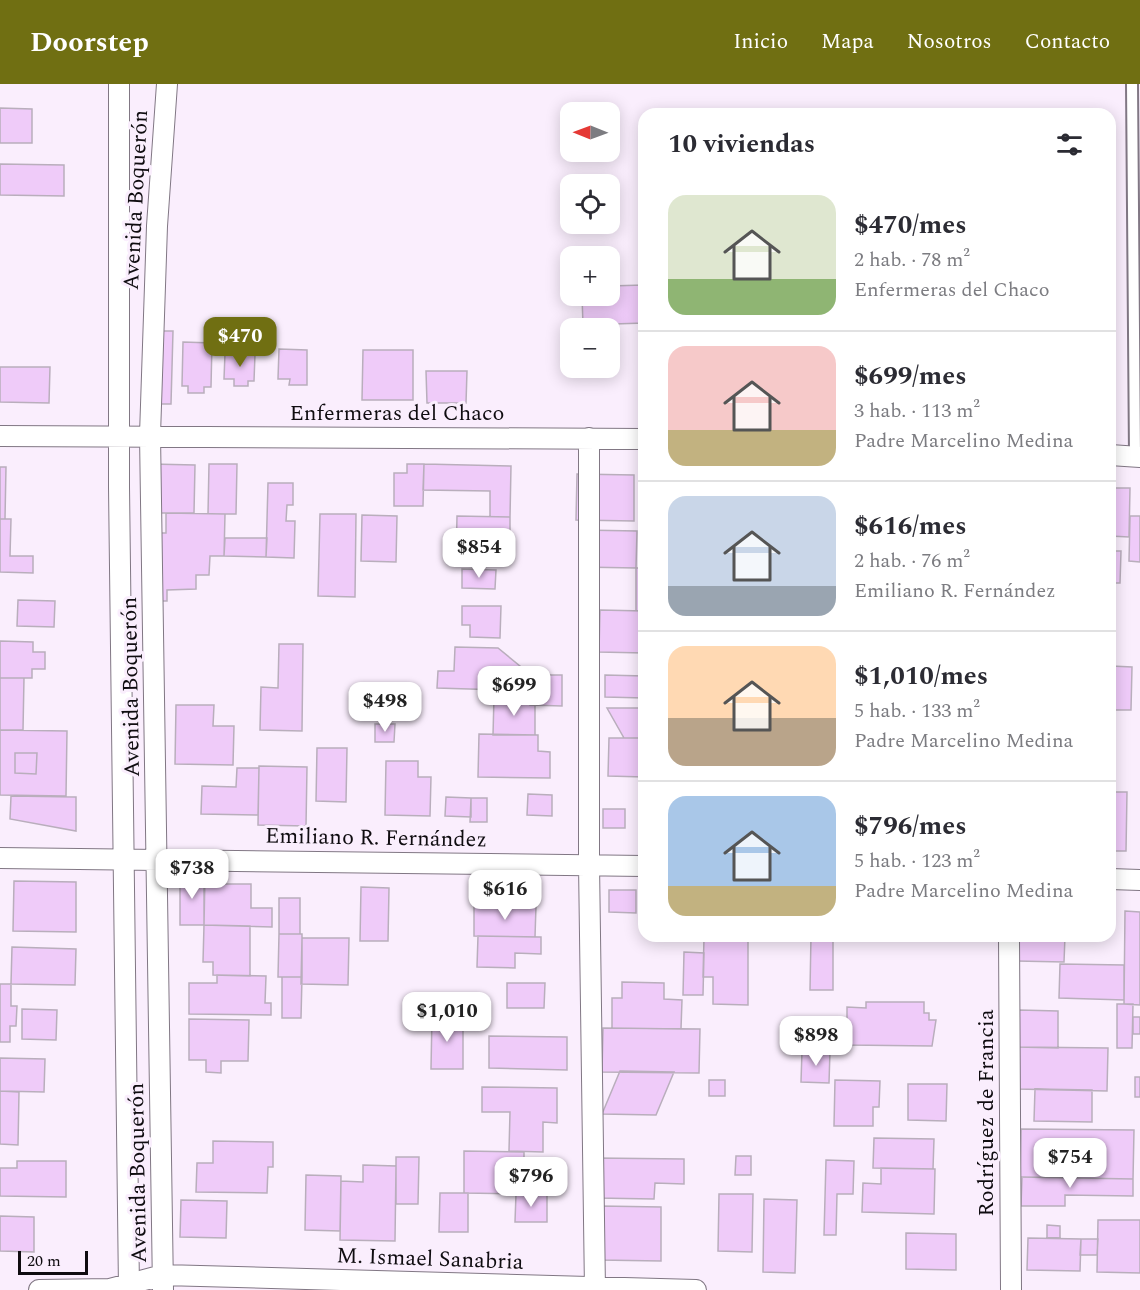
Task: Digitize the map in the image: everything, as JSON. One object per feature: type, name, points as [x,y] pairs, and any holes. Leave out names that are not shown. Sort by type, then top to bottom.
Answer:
[{"type":"street","name":"Avenida Boquerón","points":[[119,84],[119,435],[128,1287]]},
{"type":"street","name":"Avenida Boquerón","points":[[163,1283],[150,435],[157,226],[167,84]]},
{"type":"street","name":"Enfermeras del Chaco","points":[[0,436],[638,439]]},
{"type":"street","points":[[589,438],[589,864],[596,1288]]},
{"type":"street","points":[[1116,455],[1138,457]]},
{"type":"street","name":"Emiliano R. Fernández","points":[[0,858],[638,866]]},
{"type":"street","points":[[1116,879],[1140,880]]},
{"type":"street","name":"Rodríguez de Francia","points":[[1009,942],[1011,1290]]},
{"type":"street","name":"M. Ismael Sanabria","points":[[39,1290],[110,1289],[163,1283],[696,1290]]},
{"type":"lane","points":[[1132,84],[1138,457]]},
{"type":"building","points":[[0,108],[32,109],[32,143],[0,143]]},
{"type":"building","points":[[0,164],[64,165],[64,196],[0,195]]},
{"type":"building","points":[[638,285],[638,323],[620,324],[620,318],[583,318],[582,306],[620,306],[620,286]]},
{"type":"building","points":[[218,322],[262,323],[261,341],[217,340]]},
{"type":"building","points":[[155,331],[173,331],[171,404],[153,404]]},
{"type":"building","points":[[183,342],[212,343],[211,387],[204,387],[204,393],[188,393],[188,386],[182,386]]},
{"type":"building","points":[[279,349],[307,350],[307,385],[289,385],[290,379],[278,379]]},
{"type":"building","points":[[363,350],[413,350],[413,400],[362,400]]},
{"type":"building","points":[[225,353],[255,354],[254,381],[248,381],[248,386],[234,386],[234,379],[224,379]]},
{"type":"building","points":[[0,367],[50,367],[49,403],[0,402]]},
{"type":"building","points":[[426,371],[467,371],[466,403],[427,403]]},
{"type":"building","points":[[151,464],[195,465],[194,513],[150,513]]},
{"type":"building","points":[[209,464],[237,464],[236,514],[208,514]]},
{"type":"building","points":[[407,464],[424,464],[423,506],[394,506],[394,473],[407,473]]},
{"type":"building","points":[[424,464],[511,466],[510,517],[490,517],[490,491],[423,490]]},
{"type":"building","points":[[0,467],[6,467],[5,519],[0,519]]},
{"type":"building","points":[[577,474],[634,475],[634,521],[576,520]]},
{"type":"building","points":[[268,483],[293,483],[293,505],[287,505],[286,521],[295,521],[294,558],[266,557]]},
{"type":"building","points":[[1116,488],[1130,488],[1129,537],[1116,536]]},
{"type":"building","points":[[166,513],[225,514],[224,556],[210,556],[209,575],[196,575],[196,589],[167,590],[167,601],[144,601],[146,533],[166,533]]},
{"type":"building","points":[[320,514],[356,514],[355,597],[318,596]]},
{"type":"building","points":[[362,515],[397,516],[396,562],[361,561]]},
{"type":"building","points":[[457,516],[510,517],[510,562],[456,561]]},
{"type":"building","points":[[1130,516],[1140,516],[1140,562],[1129,561]]},
{"type":"building","points":[[0,519],[11,519],[10,556],[33,556],[33,573],[0,572]]},
{"type":"building","points":[[581,530],[637,531],[636,568],[581,567]]},
{"type":"building","points":[[225,538],[267,538],[266,557],[224,556]]},
{"type":"building","points":[[1116,551],[1121,551],[1120,583],[1116,583]]},
{"type":"building","points":[[636,568],[638,568],[638,611],[636,611]]},
{"type":"building","points":[[462,569],[496,570],[495,589],[462,588]]},
{"type":"building","points":[[18,600],[55,601],[54,627],[17,626]]},
{"type":"building","points":[[462,606],[501,606],[500,638],[470,637],[470,625],[462,625]]},
{"type":"building","points":[[600,610],[638,611],[638,653],[599,652]]},
{"type":"building","points":[[0,641],[33,642],[33,652],[45,652],[45,669],[32,669],[32,678],[0,678]]},
{"type":"building","points":[[279,644],[303,644],[302,731],[260,730],[261,687],[278,688]]},
{"type":"building","points":[[455,647],[498,648],[531,675],[531,691],[437,688],[438,671],[454,671]]},
{"type":"building","points":[[1116,666],[1132,667],[1131,710],[1116,710]]},
{"type":"building","points":[[531,675],[562,675],[562,706],[530,705]]},
{"type":"building","points":[[605,675],[638,676],[638,698],[605,697]]},
{"type":"building","points":[[0,678],[24,678],[23,730],[0,730]]},
{"type":"building","points":[[494,697],[530,698],[530,705],[535,705],[535,735],[493,735]]},
{"type":"building","points":[[176,705],[214,705],[213,726],[234,726],[233,765],[175,764]]},
{"type":"building","points":[[607,708],[638,708],[638,738],[624,738]]},
{"type":"building","points":[[375,724],[395,724],[394,742],[375,742]]},
{"type":"building","points":[[0,730],[67,731],[66,796],[0,795]],"holes":[[[15,753],[37,753],[36,774],[15,773]]]},
{"type":"building","points":[[479,734],[538,735],[538,751],[550,752],[550,778],[478,777]]},
{"type":"building","points":[[609,738],[638,738],[638,777],[608,776]]},
{"type":"building","points":[[317,748],[347,748],[346,802],[316,801]]},
{"type":"building","points":[[15,753],[37,753],[36,774],[15,773]]},
{"type":"building","points":[[386,761],[418,761],[418,777],[431,777],[430,816],[385,815]]},
{"type":"building","points":[[259,766],[307,767],[306,826],[258,825]]},
{"type":"building","points":[[237,768],[259,768],[258,815],[201,814],[202,786],[236,787]]},
{"type":"building","points":[[1116,792],[1127,792],[1126,851],[1116,851]]},
{"type":"building","points":[[528,794],[552,795],[552,816],[527,815]]},
{"type":"building","points":[[11,796],[76,797],[76,831],[10,819]]},
{"type":"building","points":[[446,797],[471,798],[471,817],[445,816]]},
{"type":"building","points":[[471,798],[487,798],[487,822],[470,822]]},
{"type":"building","points":[[603,809],[625,809],[625,828],[603,828]]},
{"type":"building","points":[[180,874],[205,875],[204,925],[180,925]]},
{"type":"building","points":[[14,881],[76,882],[76,932],[13,931]]},
{"type":"building","points":[[204,884],[251,884],[251,908],[272,908],[272,927],[204,925]]},
{"type":"building","points":[[361,887],[389,888],[388,941],[360,941]]},
{"type":"building","points":[[609,890],[636,890],[636,913],[609,912]]},
{"type":"building","points":[[279,898],[300,898],[300,934],[279,934]]},
{"type":"building","points":[[474,905],[536,906],[535,937],[474,936]]},
{"type":"building","points":[[1125,911],[1140,912],[1140,1005],[1124,1004]]},
{"type":"building","points":[[204,925],[250,926],[250,976],[213,975],[213,962],[203,962]]},
{"type":"building","points":[[279,934],[302,934],[302,977],[278,977]]},
{"type":"building","points":[[478,936],[541,937],[541,954],[515,953],[515,968],[477,967]]},
{"type":"building","points":[[302,938],[349,938],[348,985],[301,984]]},
{"type":"building","points":[[704,942],[748,942],[748,1005],[713,1004],[713,977],[703,977]]},
{"type":"building","points":[[811,942],[833,942],[833,990],[810,990]]},
{"type":"building","points":[[1011,942],[1065,942],[1064,962],[1011,961]]},
{"type":"building","points":[[12,947],[76,949],[75,985],[11,984]]},
{"type":"building","points":[[684,952],[704,953],[703,995],[683,995]]},
{"type":"building","points":[[1060,964],[1124,965],[1124,1000],[1059,998]]},
{"type":"building","points":[[217,975],[266,976],[265,1003],[271,1003],[271,1015],[189,1014],[189,983],[217,983]]},
{"type":"building","points":[[282,977],[302,977],[301,1018],[282,1018]]},
{"type":"building","points":[[622,982],[664,983],[664,999],[682,1000],[681,1029],[612,1028],[612,998],[622,998]]},
{"type":"building","points":[[507,983],[545,983],[544,1008],[507,1008]]},
{"type":"building","points":[[0,984],[11,984],[11,1006],[17,1006],[16,1026],[10,1026],[10,1042],[0,1042]]},
{"type":"building","points":[[866,1002],[924,1002],[924,1013],[929,1013],[929,1020],[936,1020],[932,1046],[847,1045],[847,1007],[866,1008]]},
{"type":"building","points":[[1117,1004],[1133,1004],[1132,1048],[1117,1048]]},
{"type":"building","points":[[22,1009],[57,1010],[56,1040],[22,1039]]},
{"type":"building","points":[[1019,1010],[1058,1011],[1058,1048],[1018,1047]]},
{"type":"building","points":[[432,1016],[463,1016],[463,1069],[431,1069]]},
{"type":"building","points":[[1133,1017],[1140,1017],[1140,1034],[1133,1034]]},
{"type":"building","points":[[189,1019],[249,1020],[248,1061],[221,1061],[221,1073],[206,1072],[206,1060],[189,1060]]},
{"type":"building","points":[[603,1028],[700,1029],[699,1073],[602,1072]]},
{"type":"building","points":[[489,1036],[567,1037],[567,1070],[489,1068]]},
{"type":"building","points":[[1018,1047],[1108,1048],[1107,1091],[1017,1089]]},
{"type":"building","points":[[802,1051],[830,1051],[829,1083],[801,1082]]},
{"type":"building","points":[[0,1058],[45,1059],[44,1092],[0,1091]]},
{"type":"building","points":[[620,1071],[674,1072],[656,1115],[602,1114]]},
{"type":"building","points":[[1135,1077],[1140,1077],[1140,1097],[1135,1097]]},
{"type":"building","points":[[709,1080],[725,1080],[725,1096],[709,1096]]},
{"type":"building","points":[[835,1080],[880,1081],[879,1107],[873,1107],[873,1126],[834,1126]]},
{"type":"building","points":[[908,1084],[947,1084],[946,1121],[908,1120]]},
{"type":"building","points":[[482,1087],[557,1088],[557,1123],[543,1122],[543,1152],[509,1151],[510,1112],[482,1112]]},
{"type":"building","points":[[1035,1089],[1092,1090],[1092,1122],[1034,1121]]},
{"type":"building","points":[[0,1091],[19,1092],[18,1145],[0,1144]]},
{"type":"building","points":[[1021,1129],[1134,1130],[1133,1179],[1020,1177]]},
{"type":"building","points":[[874,1138],[934,1139],[933,1169],[873,1168]]},
{"type":"building","points":[[213,1141],[273,1142],[273,1167],[268,1167],[267,1193],[196,1192],[197,1163],[213,1163]]},
{"type":"building","points":[[464,1151],[524,1152],[524,1165],[533,1165],[532,1187],[524,1186],[523,1194],[464,1193]]},
{"type":"building","points":[[736,1156],[751,1156],[751,1175],[735,1175]]},
{"type":"building","points":[[396,1157],[419,1157],[418,1204],[396,1204]]},
{"type":"building","points":[[596,1158],[684,1159],[684,1184],[655,1183],[654,1199],[596,1198]]},
{"type":"building","points":[[826,1160],[854,1161],[853,1194],[837,1194],[836,1235],[824,1235]]},
{"type":"building","points":[[17,1161],[66,1161],[66,1197],[0,1196],[0,1168],[17,1168]]},
{"type":"building","points":[[363,1165],[396,1166],[395,1241],[340,1240],[341,1181],[363,1182]]},
{"type":"building","points":[[881,1168],[935,1169],[934,1214],[862,1212],[863,1183],[881,1184]]},
{"type":"building","points":[[306,1175],[341,1176],[340,1231],[305,1230]]},
{"type":"building","points":[[1022,1177],[1133,1179],[1133,1196],[1065,1195],[1065,1206],[1021,1206]]},
{"type":"building","points":[[440,1193],[468,1193],[468,1232],[439,1232]]},
{"type":"building","points":[[516,1194],[547,1195],[547,1222],[515,1222]]},
{"type":"building","points":[[719,1194],[753,1194],[752,1252],[718,1251]]},
{"type":"building","points":[[764,1199],[797,1200],[795,1273],[763,1272]]},
{"type":"building","points":[[181,1200],[227,1201],[226,1238],[180,1237]]},
{"type":"building","points":[[600,1206],[661,1207],[661,1261],[599,1260]]},
{"type":"building","points":[[0,1216],[34,1217],[34,1252],[0,1251]]},
{"type":"building","points":[[1098,1220],[1140,1220],[1140,1273],[1097,1272]]},
{"type":"building","points":[[1047,1225],[1060,1226],[1060,1238],[1047,1238]]},
{"type":"building","points":[[906,1233],[956,1234],[956,1270],[906,1269]]},
{"type":"building","points":[[1028,1238],[1081,1239],[1080,1271],[1027,1270]]},
{"type":"building","points":[[1081,1239],[1098,1239],[1097,1255],[1080,1255]]}]
